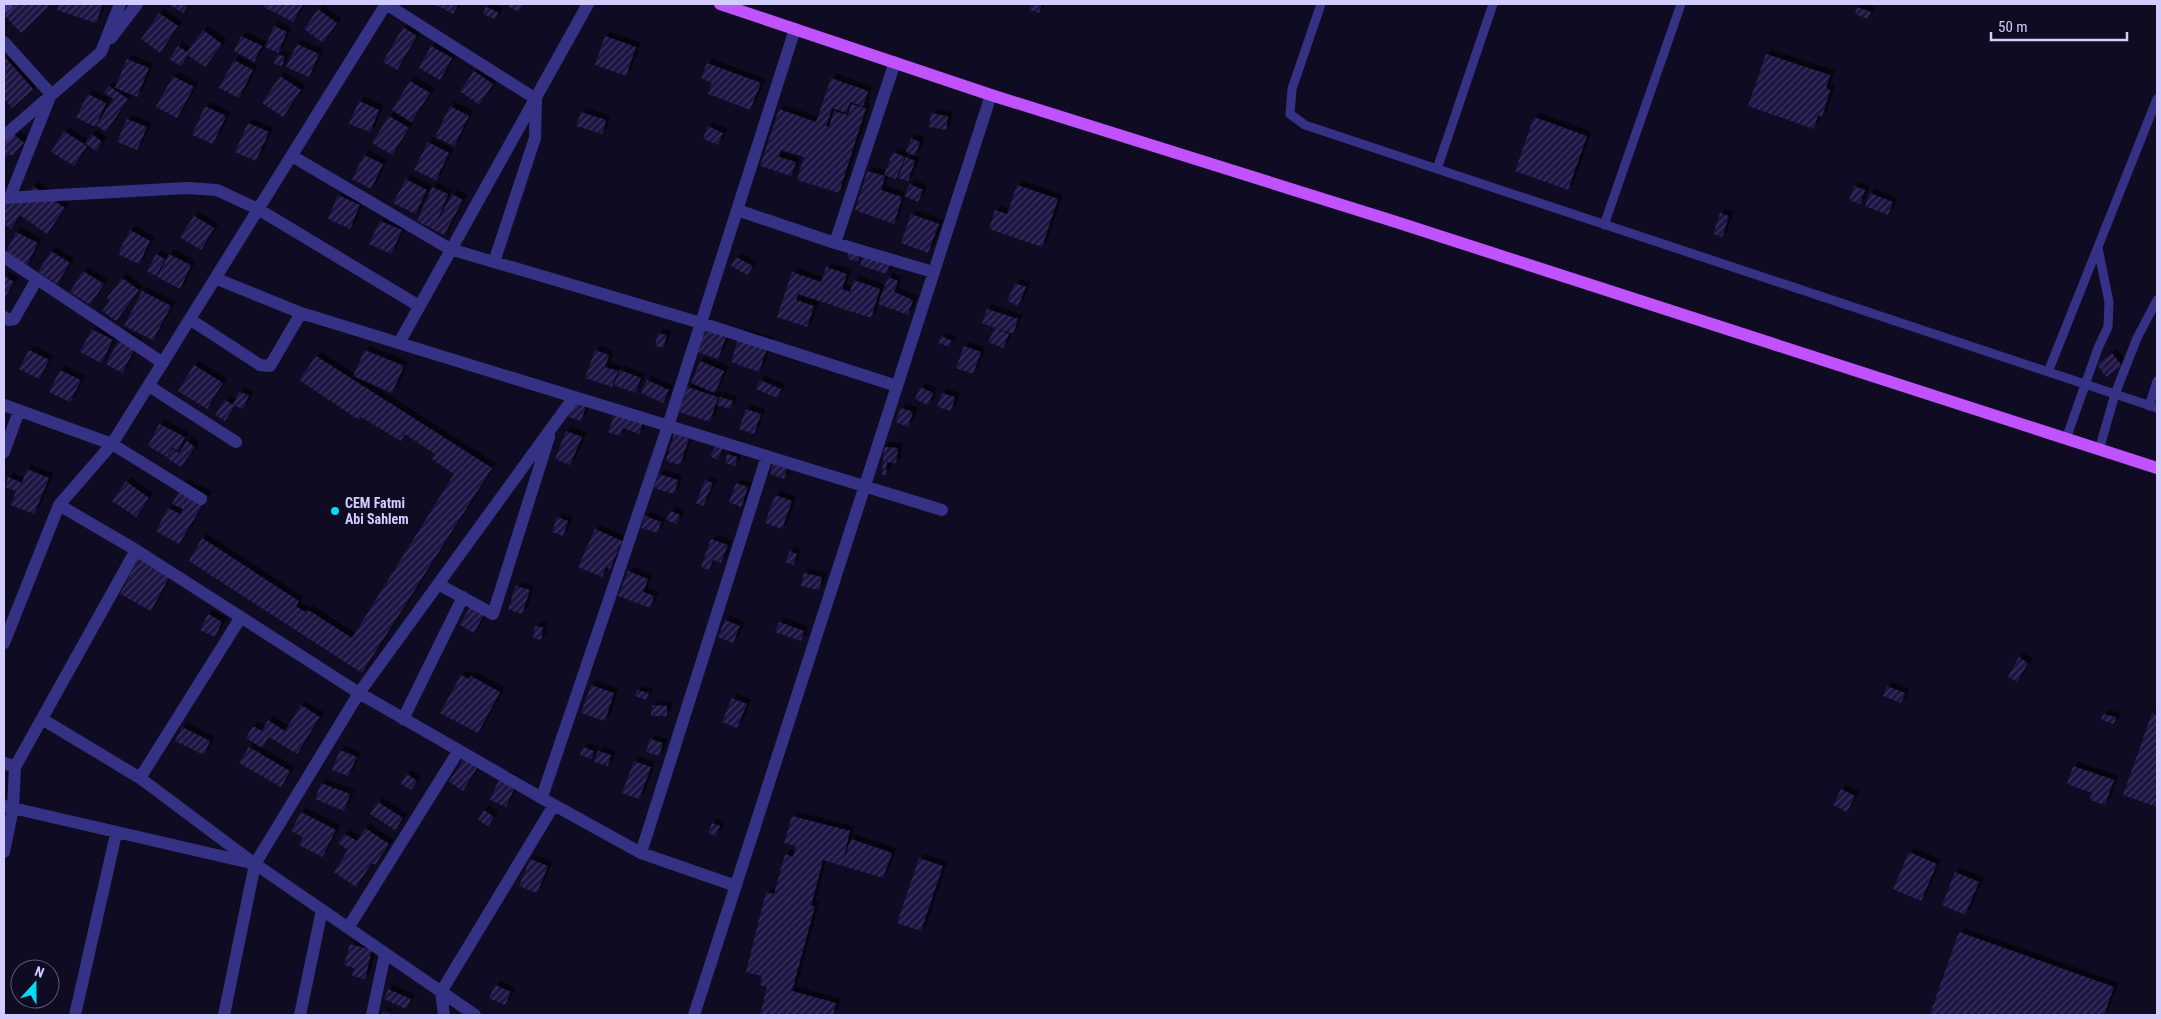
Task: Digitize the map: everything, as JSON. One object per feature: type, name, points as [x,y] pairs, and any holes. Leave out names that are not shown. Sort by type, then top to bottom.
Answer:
[{"type":"main road","points":[[720,4],[991,95],[1402,224],[2157,468]]},
{"type":"street","points":[[4,7],[8,4]]},
{"type":"street","points":[[100,52],[120,4]]},
{"type":"street","points":[[4,136],[100,52],[137,4]]},
{"type":"street","points":[[4,643],[59,505],[112,444],[217,279],[258,209],[386,4],[536,99]]},
{"type":"street","points":[[399,342],[588,4]]},
{"type":"street","points":[[542,797],[668,426],[795,29]]},
{"type":"street","points":[[4,42],[51,94]]},
{"type":"street","points":[[835,243],[895,62]]},
{"type":"street","points":[[51,94],[7,198],[188,188],[217,190],[258,209],[419,306]]},
{"type":"street","points":[[694,1015],[991,95]]},
{"type":"street","points":[[494,262],[535,138],[536,99]]},
{"type":"street","points":[[292,156],[450,249],[701,322],[897,386]]},
{"type":"street","points":[[737,210],[835,243],[934,272]]},
{"type":"street","points":[[4,257],[164,364]]},
{"type":"street","points":[[4,317],[10,320],[14,319],[37,279]]},
{"type":"street","points":[[217,279],[301,313],[942,510]]},
{"type":"street","points":[[191,320],[260,365],[270,366],[301,313]]},
{"type":"street","points":[[149,386],[236,442]]},
{"type":"street","points":[[224,1015],[255,864],[359,693],[574,397]]},
{"type":"street","points":[[4,405],[112,444],[201,499]]},
{"type":"street","points":[[4,452],[19,411]]},
{"type":"street","points":[[438,584],[493,614],[553,426]]},
{"type":"street","points":[[641,853],[768,456]]},
{"type":"street","points":[[59,505],[136,550],[359,693],[554,805],[641,853],[736,886]]},
{"type":"street","points":[[4,852],[9,765],[42,719],[136,550]]},
{"type":"street","points":[[403,719],[463,597]]},
{"type":"street","points":[[140,778],[241,617]]},
{"type":"street","points":[[42,719],[140,778],[255,864],[475,1015]]},
{"type":"street","points":[[348,928],[459,750]]},
{"type":"street","points":[[444,1015],[441,992],[554,805]]},
{"type":"street","points":[[8,807],[116,834],[255,864]]},
{"type":"street","points":[[75,1015],[116,834]]},
{"type":"street","points":[[300,1015],[322,910]]},
{"type":"street","points":[[372,1015],[385,954]]},
{"type":"lane","points":[[1321,4],[1292,89],[1290,114],[1305,125],[2153,407],[2157,381]]},
{"type":"lane","points":[[1437,169],[1493,4]]},
{"type":"lane","points":[[1604,225],[1680,4]]},
{"type":"lane","points":[[2048,372],[2157,99]]},
{"type":"lane","points":[[2066,439],[2098,348],[2108,327],[2109,302],[2098,248]]},
{"type":"lane","points":[[2099,450],[2115,394],[2137,338],[2157,300]]},
{"type":"building","points":[[16,4],[51,4],[21,33],[4,15]]},
{"type":"building","points":[[59,4],[103,4],[96,23],[57,10]]},
{"type":"building","points":[[168,4],[189,4],[183,13]]},
{"type":"building","points":[[266,4],[303,4],[293,22],[264,7]]},
{"type":"building","points":[[434,4],[458,4],[453,14]]},
{"type":"building","points":[[505,4],[524,4],[518,12]]},
{"type":"building","points":[[1031,4],[1042,4],[1039,13],[1029,10]]},
{"type":"building","points":[[486,7],[498,12],[495,19],[483,14]]},
{"type":"building","points":[[1857,7],[1871,12],[1868,19],[1855,14]]},
{"type":"building","points":[[318,9],[337,23],[323,43],[304,29]]},
{"type":"building","points":[[159,13],[178,26],[160,53],[141,39]]},
{"type":"building","points":[[274,26],[287,32],[278,53],[265,47]]},
{"type":"building","points":[[403,27],[417,36],[397,70],[383,62]]},
{"type":"building","points":[[203,30],[222,44],[205,67],[188,55],[181,66],[169,59],[178,46],[187,52]]},
{"type":"building","points":[[241,36],[262,46],[254,62],[234,51]]},
{"type":"building","points":[[605,36],[636,47],[626,76],[595,65]]},
{"type":"building","points":[[297,44],[319,54],[309,77],[286,67]]},
{"type":"building","points":[[431,46],[452,58],[440,80],[419,68]]},
{"type":"building","points":[[1766,54],[1830,75],[1826,88],[1830,90],[1822,117],[1818,115],[1814,129],[1748,106]]},
{"type":"building","points":[[277,55],[285,56],[282,66],[274,64]]},
{"type":"building","points":[[4,56],[33,89],[12,108],[4,99]]},
{"type":"building","points":[[127,59],[149,68],[137,97],[115,88]]},
{"type":"building","points":[[234,60],[253,70],[239,98],[219,88]]},
{"type":"building","points":[[707,63],[761,83],[750,110],[708,94],[712,83],[701,78]]},
{"type":"building","points":[[474,71],[493,84],[479,105],[460,91]]},
{"type":"building","points":[[173,76],[194,87],[177,118],[156,107]]},
{"type":"building","points":[[280,76],[301,90],[283,117],[262,103]]},
{"type":"building","points":[[831,78],[868,91],[863,106],[850,102],[846,113],[832,108],[826,126],[829,127],[834,111],[848,115],[851,104],[866,108],[839,193],[797,180],[804,157],[781,150],[779,157],[796,162],[791,176],[760,166],[779,109],[816,122]]},
{"type":"building","points":[[410,81],[430,93],[411,122],[392,110]]},
{"type":"building","points":[[109,86],[128,99],[106,132],[96,125],[114,99],[104,93]]},
{"type":"building","points":[[88,94],[106,103],[95,127],[76,117]]},
{"type":"building","points":[[359,101],[379,110],[370,132],[349,124]]},
{"type":"building","points":[[205,106],[226,116],[213,144],[192,135]]},
{"type":"building","points":[[450,106],[469,116],[454,146],[435,137]]},
{"type":"building","points":[[581,112],[606,120],[602,134],[576,126]]},
{"type":"building","points":[[931,113],[948,116],[946,130],[929,127]]},
{"type":"building","points":[[389,116],[409,128],[392,155],[372,143]]},
{"type":"building","points":[[1534,117],[1587,136],[1568,190],[1515,171]]},
{"type":"building","points":[[127,119],[147,127],[137,150],[117,142]]},
{"type":"building","points":[[248,123],[269,132],[256,161],[235,152]]},
{"type":"building","points":[[708,126],[723,133],[718,145],[703,139]]},
{"type":"building","points":[[9,130],[24,143],[12,156],[9,154],[4,160],[4,136]]},
{"type":"building","points":[[64,131],[87,146],[74,166],[51,152]]},
{"type":"building","points":[[92,134],[102,142],[96,151],[85,143]]},
{"type":"building","points":[[911,138],[920,142],[915,156],[906,152]]},
{"type":"building","points":[[428,142],[449,153],[436,180],[414,170]]},
{"type":"building","points":[[893,152],[905,157],[896,179],[884,175]]},
{"type":"building","points":[[364,155],[383,164],[371,189],[352,179]]},
{"type":"building","points":[[906,157],[915,161],[908,181],[898,178]]},
{"type":"building","points":[[867,171],[885,176],[881,190],[902,197],[894,224],[855,210]]},
{"type":"building","points":[[406,179],[427,190],[415,214],[393,203]]},
{"type":"building","points":[[910,184],[923,190],[918,202],[904,196]]},
{"type":"building","points":[[1017,185],[1058,199],[1042,247],[989,229],[995,210],[1007,214]]},
{"type":"building","points":[[33,186],[65,208],[47,234],[20,215],[11,229],[4,224],[4,197],[24,199]]},
{"type":"building","points":[[1854,186],[1865,190],[1860,204],[1849,200]]},
{"type":"building","points":[[432,187],[448,194],[436,224],[452,194],[463,200],[444,235],[417,221]]},
{"type":"building","points":[[1870,193],[1893,202],[1888,215],[1865,206]]},
{"type":"building","points":[[338,195],[360,205],[350,229],[328,219]]},
{"type":"building","points":[[1720,213],[1729,216],[1722,237],[1713,234]]},
{"type":"building","points":[[911,214],[939,224],[928,253],[901,243]]},
{"type":"building","points":[[194,216],[214,228],[201,250],[180,237]]},
{"type":"building","points":[[380,221],[402,230],[391,254],[369,244]]},
{"type":"building","points":[[130,230],[150,241],[139,264],[118,254]]},
{"type":"building","points":[[16,232],[38,243],[27,265],[5,254]]},
{"type":"building","points":[[849,249],[859,251],[858,261],[847,259]]},
{"type":"building","points":[[51,251],[70,263],[57,284],[38,272]]},
{"type":"building","points":[[864,251],[891,261],[886,274],[860,265]]},
{"type":"building","points":[[156,254],[165,259],[156,276],[147,271]]},
{"type":"building","points":[[169,254],[191,265],[180,289],[157,277]]},
{"type":"building","points":[[736,257],[753,266],[747,275],[731,266]]},
{"type":"building","points":[[826,267],[847,274],[842,289],[850,292],[854,280],[880,289],[871,318],[798,294],[796,300],[814,306],[807,327],[777,317],[792,272],[821,282]]},
{"type":"building","points":[[83,271],[104,284],[90,305],[70,292]]},
{"type":"building","points":[[4,276],[14,282],[4,299]]},
{"type":"building","points":[[888,277],[898,281],[894,292],[913,300],[908,315],[878,304]]},
{"type":"building","points":[[122,278],[139,290],[116,321],[102,311],[110,301],[107,298]]},
{"type":"building","points":[[1015,283],[1026,287],[1018,306],[1007,301]]},
{"type":"building","points":[[142,291],[171,306],[153,340],[124,326]]},
{"type":"building","points":[[987,309],[1018,319],[1013,334],[982,323]]},
{"type":"building","points":[[706,326],[727,334],[718,359],[697,352]]},
{"type":"building","points":[[995,328],[1009,334],[1003,348],[988,342]]},
{"type":"building","points":[[92,329],[113,340],[101,363],[80,352]]},
{"type":"building","points":[[658,333],[667,335],[663,348],[655,346]]},
{"type":"building","points":[[740,333],[769,342],[759,372],[731,362]]},
{"type":"building","points":[[122,334],[138,343],[122,373],[106,364]]},
{"type":"building","points":[[941,336],[952,341],[949,347],[939,343]]},
{"type":"building","points":[[964,346],[981,352],[973,374],[956,368]]},
{"type":"building","points":[[29,350],[49,360],[39,379],[19,369]]},
{"type":"building","points":[[365,350],[404,366],[392,393],[353,376]]},
{"type":"building","points":[[595,350],[609,355],[605,367],[618,371],[612,387],[585,378]]},
{"type":"building","points":[[2112,353],[2122,366],[2106,377],[2097,364]]},
{"type":"building","points":[[316,356],[492,468],[362,673],[189,561],[202,538],[299,601],[296,606],[305,612],[308,610],[352,638],[454,474],[432,459],[435,454],[405,434],[401,441],[361,417],[359,420],[299,380]]},
{"type":"building","points":[[700,361],[724,371],[715,393],[691,383]]},
{"type":"building","points":[[194,365],[223,383],[207,409],[178,391]]},
{"type":"building","points":[[60,370],[81,380],[70,402],[49,392]]},
{"type":"building","points":[[620,370],[641,378],[635,393],[614,385]]},
{"type":"building","points":[[647,380],[669,390],[663,403],[641,393]]},
{"type":"building","points":[[760,380],[781,389],[777,398],[756,389]]},
{"type":"building","points":[[687,387],[718,397],[710,422],[679,412]]},
{"type":"building","points":[[920,387],[933,393],[928,405],[915,399]]},
{"type":"building","points":[[239,392],[249,395],[243,409],[233,405]]},
{"type":"building","points":[[942,393],[955,397],[951,411],[937,407]]},
{"type":"building","points":[[720,397],[733,401],[730,409],[717,405]]},
{"type":"building","points":[[575,399],[587,403],[581,421],[568,417]]},
{"type":"building","points":[[225,400],[235,406],[225,421],[215,415]]},
{"type":"building","points":[[901,408],[913,412],[908,427],[895,422]]},
{"type":"building","points":[[746,409],[761,414],[754,434],[739,429]]},
{"type":"building","points":[[615,413],[643,423],[639,434],[623,428],[620,436],[608,432]]},
{"type":"building","points":[[159,424],[185,437],[178,451],[170,446],[172,448],[167,457],[148,446]]},
{"type":"building","points":[[566,431],[582,437],[570,465],[555,459]]},
{"type":"building","points":[[674,434],[689,439],[680,465],[666,461]]},
{"type":"building","points":[[187,441],[195,447],[181,467],[167,458],[173,449],[179,453]]},
{"type":"building","points":[[716,445],[723,449],[717,460],[710,456]]},
{"type":"building","points":[[884,447],[898,448],[896,463],[887,462],[886,475],[882,475]]},
{"type":"building","points":[[727,454],[737,457],[735,466],[725,463]]},
{"type":"building","points":[[773,464],[787,469],[784,479],[770,474]]},
{"type":"building","points":[[27,469],[49,478],[34,514],[11,505],[16,491],[5,487],[8,477],[22,483]]},
{"type":"building","points":[[659,474],[678,480],[674,494],[654,488]]},
{"type":"building","points":[[705,480],[713,483],[703,506],[696,503]]},
{"type":"building","points":[[126,481],[149,498],[136,517],[112,501]]},
{"type":"building","points":[[183,483],[208,496],[179,544],[156,531],[168,508],[180,514],[183,509],[172,504]]},
{"type":"building","points":[[736,483],[748,487],[741,507],[729,502]]},
{"type":"building","points":[[775,495],[792,501],[782,529],[765,523]]},
{"type":"building","points":[[671,511],[680,515],[676,524],[666,520]]},
{"type":"building","points":[[645,516],[661,522],[657,533],[641,528]]},
{"type":"building","points":[[557,517],[568,521],[563,536],[552,532]]},
{"type":"building","points":[[595,529],[622,541],[610,569],[606,567],[602,577],[578,567]]},
{"type":"building","points":[[711,539],[728,545],[721,563],[713,560],[709,570],[701,567]]},
{"type":"building","points":[[790,551],[797,554],[793,565],[785,562]]},
{"type":"building","points":[[140,555],[172,572],[151,611],[120,594]]},
{"type":"building","points":[[628,571],[648,579],[643,592],[654,596],[650,608],[618,596]]},
{"type":"building","points":[[804,573],[822,577],[819,590],[801,586]]},
{"type":"building","points":[[516,586],[530,590],[522,614],[508,609]]},
{"type":"building","points":[[472,603],[486,611],[474,633],[460,625]]},
{"type":"building","points":[[208,614],[222,622],[215,637],[200,630]]},
{"type":"building","points":[[725,620],[740,626],[733,643],[718,637]]},
{"type":"building","points":[[779,622],[804,631],[801,641],[775,632]]},
{"type":"building","points":[[535,626],[543,627],[541,640],[533,638]]},
{"type":"building","points":[[2019,657],[2028,663],[2017,682],[2008,677]]},
{"type":"building","points":[[461,675],[469,679],[471,676],[500,692],[478,733],[440,713]]},
{"type":"building","points":[[591,685],[614,693],[605,721],[581,713]]},
{"type":"building","points":[[1887,686],[1905,693],[1901,703],[1883,696]]},
{"type":"building","points":[[637,690],[649,693],[646,700],[635,696]]},
{"type":"building","points":[[732,698],[747,704],[737,728],[722,722]]},
{"type":"building","points":[[301,705],[320,717],[297,754],[269,737],[262,748],[246,738],[253,726],[262,731],[268,720],[285,731]]},
{"type":"building","points":[[652,705],[667,706],[667,716],[651,716]]},
{"type":"building","points":[[2152,713],[2157,715],[2157,807],[2123,795]]},
{"type":"building","points":[[2103,714],[2116,717],[2114,724],[2101,720]]},
{"type":"building","points":[[182,727],[210,741],[204,755],[175,741]]},
{"type":"building","points":[[650,739],[663,743],[659,756],[646,752]]},
{"type":"building","points":[[249,747],[290,771],[281,787],[239,763]]},
{"type":"building","points":[[583,747],[594,751],[591,759],[580,755]]},
{"type":"building","points":[[340,750],[357,757],[348,776],[332,770]]},
{"type":"building","points":[[598,751],[611,755],[608,766],[594,762]]},
{"type":"building","points":[[466,755],[480,763],[463,791],[449,782]]},
{"type":"building","points":[[634,761],[651,767],[639,799],[622,793]]},
{"type":"building","points":[[2073,766],[2114,780],[2105,805],[2090,800],[2092,793],[2067,784]]},
{"type":"building","points":[[407,774],[417,781],[411,790],[401,784]]},
{"type":"building","points":[[501,775],[517,782],[506,807],[490,800]]},
{"type":"building","points":[[321,783],[350,794],[344,811],[315,799]]},
{"type":"building","points":[[1841,789],[1855,796],[1847,812],[1833,805]]},
{"type":"building","points":[[378,802],[403,818],[395,830],[370,814]]},
{"type":"building","points":[[484,810],[494,817],[488,826],[478,820]]},
{"type":"building","points":[[301,812],[336,830],[322,857],[299,845],[303,837],[291,831]]},
{"type":"building","points":[[792,816],[850,831],[843,861],[851,839],[892,853],[883,878],[823,860],[811,906],[815,906],[792,991],[836,1003],[833,1015],[760,1015],[767,987],[760,985],[762,976],[746,972],[766,892],[774,894],[785,854],[793,857],[796,846],[784,843]]},
{"type":"building","points":[[712,823],[720,826],[716,836],[708,833]]},
{"type":"building","points":[[365,828],[389,844],[375,865],[372,863],[356,887],[334,872],[348,850],[338,843],[345,834],[357,841]]},
{"type":"building","points":[[1909,852],[1937,864],[1921,901],[1893,889]]},
{"type":"building","points":[[919,858],[943,866],[921,931],[897,923]]},
{"type":"building","points":[[530,859],[548,866],[537,893],[519,886]]},
{"type":"building","points":[[1955,872],[1979,882],[1965,915],[1942,905]]},
{"type":"building","points":[[1959,932],[2114,987],[2104,1015],[1930,1014]]},
{"type":"building","points":[[350,944],[372,950],[365,979],[352,976],[354,968],[344,965]]},
{"type":"building","points":[[495,985],[511,992],[505,1005],[489,998]]},
{"type":"building","points":[[388,989],[411,999],[406,1009],[384,999]]},
{"type":"building","points":[[383,1012],[394,1015],[382,1015]]},
{"type":"place","name":"CEM Fatmi Abi Sahlem","points":[[335,511]]}]
